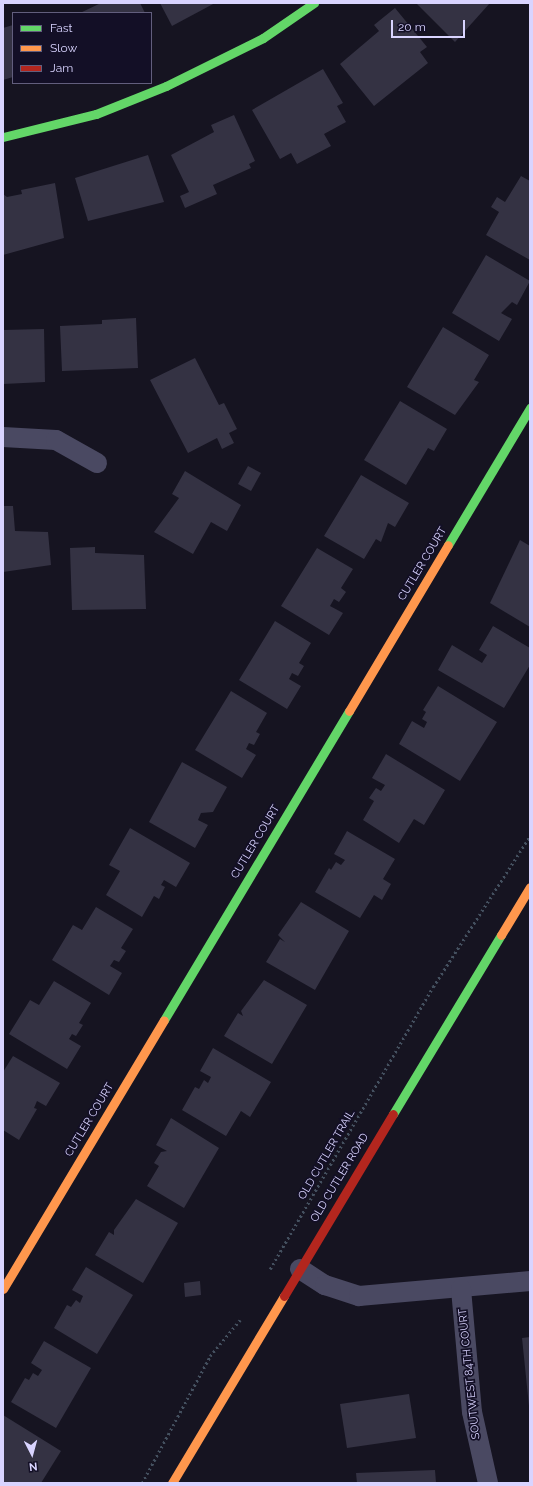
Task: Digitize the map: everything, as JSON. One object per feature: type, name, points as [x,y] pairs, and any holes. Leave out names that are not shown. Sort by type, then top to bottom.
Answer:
[{"type":"street","points":[[3,137],[96,114],[166,86],[263,38],[314,3]]},
{"type":"street","name":"CUTLER COURT","points":[[3,1289],[530,408]]},
{"type":"street","points":[[3,437],[56,440],[97,463]]},
{"type":"street","name":"OLD CUTLER ROAD","points":[[172,1483],[300,1269],[523,912],[530,887]]},
{"type":"street","points":[[300,1269],[325,1286],[359,1296],[530,1281]]},
{"type":"street","name":"SOUTWEST 84TH COURT","points":[[461,1288],[472,1412],[488,1483]]},
{"type":"path","name":"OLD CUTLER TRAIL","points":[[268,1274],[433,987],[530,836]]},
{"type":"path","points":[[142,1483],[210,1356],[244,1313]]},
{"type":"building","points":[[101,3],[140,3],[144,12],[82,12]]},
{"type":"building","points":[[160,3],[215,3],[172,26]]},
{"type":"building","points":[[416,3],[490,3],[455,42]]},
{"type":"building","points":[[395,8],[427,47],[420,52],[428,63],[374,106],[340,64],[379,31],[374,25]]},
{"type":"building","points":[[12,25],[12,77],[3,80],[3,28]]},
{"type":"building","points":[[323,69],[343,103],[337,106],[346,122],[324,134],[331,146],[297,164],[291,153],[280,159],[252,110]]},
{"type":"building","points":[[234,115],[255,161],[249,164],[251,168],[213,185],[217,194],[185,208],[180,196],[189,192],[171,155],[214,132],[211,125]]},
{"type":"building","points":[[148,155],[164,202],[88,221],[75,178]]},
{"type":"building","points":[[521,176],[530,181],[530,260],[486,235],[499,212],[491,207],[497,197],[505,202]]},
{"type":"building","points":[[55,183],[64,238],[3,255],[3,194],[7,197],[22,194],[21,190]]},
{"type":"building","points":[[486,255],[530,281],[517,305],[512,302],[501,313],[512,319],[499,341],[452,313]]},
{"type":"building","points":[[136,318],[138,368],[62,371],[60,326],[102,324],[102,320]]},
{"type":"building","points":[[443,327],[489,355],[474,380],[479,382],[455,415],[407,387]]},
{"type":"building","points":[[44,329],[45,382],[3,384],[3,330]]},
{"type":"building","points":[[195,358],[219,405],[224,403],[237,429],[229,433],[234,443],[222,449],[217,438],[188,453],[150,380]]},
{"type":"building","points":[[400,401],[447,429],[434,451],[428,448],[406,485],[364,460]]},
{"type":"building","points":[[248,466],[261,473],[251,491],[238,484]]},
{"type":"building","points":[[185,471],[241,505],[227,531],[211,522],[193,554],[154,532],[179,498],[172,494]]},
{"type":"building","points":[[361,475],[409,503],[395,527],[388,523],[381,542],[376,539],[364,559],[324,536]]},
{"type":"building","points":[[3,506],[13,506],[15,531],[48,532],[51,565],[3,572]]},
{"type":"building","points":[[520,540],[530,546],[530,627],[490,603]]},
{"type":"building","points":[[95,547],[95,553],[144,555],[146,609],[72,610],[70,548]]},
{"type":"building","points":[[317,548],[353,569],[341,588],[346,592],[339,602],[334,599],[330,606],[343,613],[329,635],[281,606]]},
{"type":"building","points":[[275,621],[311,643],[299,663],[304,666],[298,676],[292,673],[289,679],[301,686],[287,709],[239,680]]},
{"type":"building","points":[[493,626],[530,648],[530,665],[504,708],[438,670],[452,645],[482,663],[487,655],[479,650]]},
{"type":"building","points":[[438,686],[497,722],[460,781],[399,744],[412,721],[424,728],[427,722],[422,719],[426,712],[423,710]]},
{"type":"building","points":[[231,691],[267,713],[256,732],[260,734],[254,745],[249,743],[246,749],[256,755],[242,778],[195,750]]},
{"type":"building","points":[[386,754],[445,790],[424,825],[414,819],[399,843],[363,820],[374,801],[369,798],[376,788],[381,791],[385,785],[372,778]]},
{"type":"building","points":[[182,762],[227,787],[213,812],[201,813],[198,820],[208,825],[195,848],[149,822]]},
{"type":"building","points":[[130,828],[190,863],[176,887],[164,880],[161,885],[165,887],[159,899],[154,896],[142,917],[106,895],[120,871],[109,865]]},
{"type":"building","points":[[347,831],[395,859],[383,879],[391,884],[382,900],[374,895],[360,918],[315,892],[329,868],[331,870],[336,862],[341,865],[345,860],[334,854]]},
{"type":"building","points":[[301,902],[349,931],[315,990],[266,962],[280,939],[285,942],[278,935]]},
{"type":"building","points":[[96,907],[133,929],[121,948],[126,951],[119,962],[114,960],[110,966],[122,973],[109,995],[52,960],[73,925],[82,930]]},
{"type":"building","points":[[264,980],[307,1005],[272,1064],[224,1036],[238,1013],[243,1016],[241,1011]]},
{"type":"building","points":[[54,981],[91,1003],[79,1023],[83,1025],[76,1036],[72,1034],[69,1039],[81,1046],[67,1069],[9,1034],[30,1000],[39,1005]]},
{"type":"building","points":[[213,1048],[271,1082],[250,1117],[241,1111],[226,1136],[182,1110],[195,1087],[199,1089],[204,1080],[208,1083],[211,1077],[200,1071]]},
{"type":"building","points":[[13,1056],[60,1083],[46,1106],[37,1101],[34,1108],[37,1109],[19,1140],[3,1130],[3,1072]]},
{"type":"building","points":[[171,1118],[219,1148],[184,1208],[147,1186],[159,1166],[154,1163],[161,1152],[167,1151],[156,1145]]},
{"type":"building","points":[[136,1199],[178,1223],[143,1283],[95,1255],[109,1232],[114,1235],[114,1230]]},
{"type":"building","points":[[86,1267],[133,1295],[97,1354],[54,1328],[67,1305],[71,1307],[76,1300],[80,1303],[83,1296],[72,1290]]},
{"type":"building","points":[[200,1281],[201,1295],[185,1297],[184,1283]]},
{"type":"building","points":[[530,1337],[530,1406],[529,1406],[522,1338]]},
{"type":"building","points":[[44,1341],[91,1368],[56,1428],[11,1402],[25,1378],[29,1380],[33,1373],[38,1376],[42,1370],[31,1363]]},
{"type":"building","points":[[409,1394],[416,1438],[347,1448],[340,1404]]},
{"type":"building","points":[[3,1415],[61,1451],[41,1483],[3,1483]]},
{"type":"building","points":[[435,1470],[436,1483],[357,1483],[356,1473]]},
{"type":"traffic: fast","points":[[3,137],[96,114],[166,86],[263,38],[314,3]]},
{"type":"traffic: fast","points":[[448,545],[530,408]]},
{"type":"traffic: fast","points":[[164,1020],[349,711]]},
{"type":"traffic: fast","points":[[393,1114],[501,935]]},
{"type":"traffic: slow","points":[[349,711],[448,545]]},
{"type":"traffic: slow","points":[[501,935],[530,887]]},
{"type":"traffic: slow","points":[[3,1289],[164,1020]]},
{"type":"traffic: slow","points":[[172,1483],[284,1296]]},
{"type":"traffic: jam","points":[[284,1296],[393,1114]]}]
